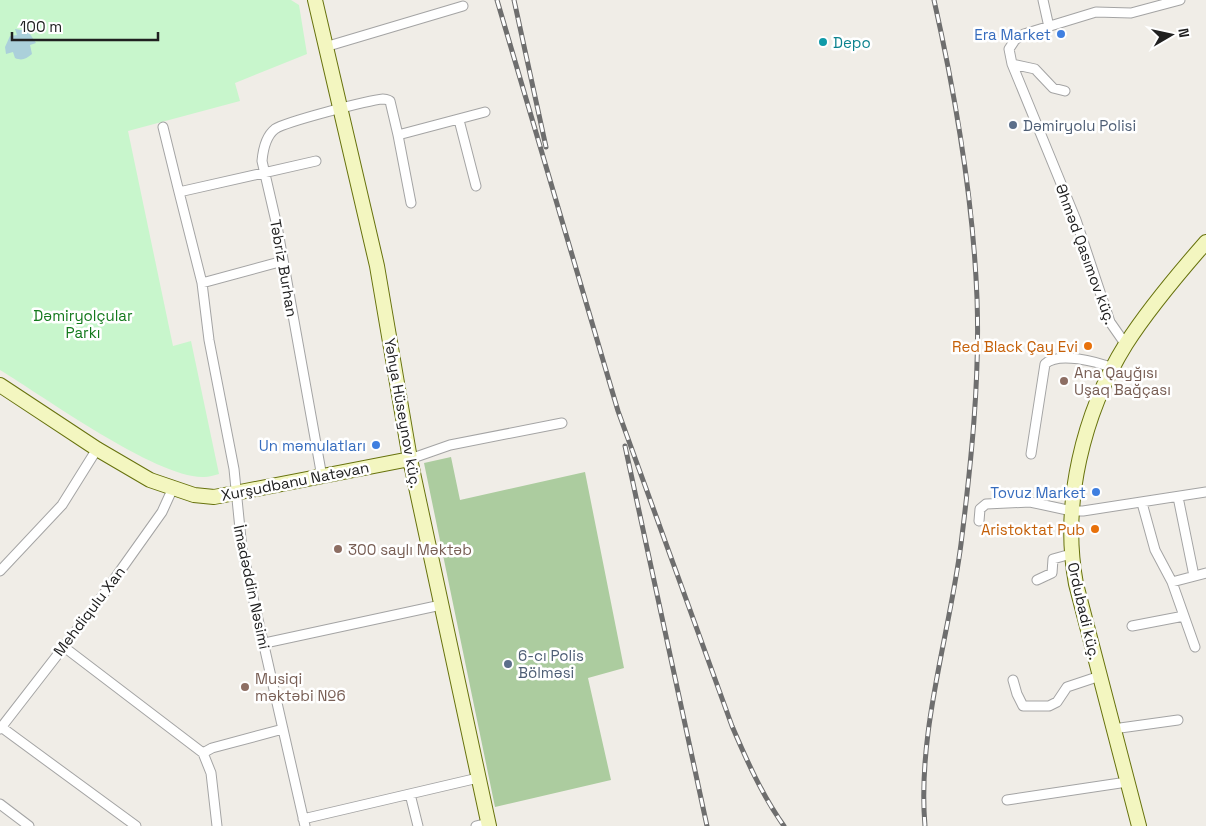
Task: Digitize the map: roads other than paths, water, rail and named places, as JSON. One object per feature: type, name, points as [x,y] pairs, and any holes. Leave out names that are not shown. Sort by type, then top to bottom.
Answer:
[{"type":"main road","name":"Yəhya Hüseynov küç.","points":[[315,0],[376,266],[410,459],[478,778],[484,825]]},
{"type":"main road","name":"Ordubadi küç.","points":[[1139,826],[1080,603],[1072,554],[1072,511],[1076,482],[1087,435],[1113,368],[1146,316],[1206,242]]},
{"type":"main road","name":"Xurşudbanu Natəvan","points":[[0,385],[96,449],[150,480],[172,490],[194,495],[214,497],[410,459]]},
{"type":"street","points":[[1043,0],[1049,27],[1096,12],[1131,13],[1180,0]]},
{"type":"street","points":[[325,47],[463,6]]},
{"type":"street","name":"Əhməd Qasımov küç.","points":[[1049,27],[1024,34],[1015,40],[1009,48],[1012,64],[1076,220],[1110,322],[1126,345]]},
{"type":"street","points":[[1012,64],[1026,65],[1035,70],[1053,88],[1065,91]]},
{"type":"street","name":"Təbriz Burhan","points":[[322,477],[283,261],[264,173],[263,151],[275,129],[340,108],[386,99],[390,101],[398,135]]},
{"type":"street","points":[[411,202],[398,135],[485,112]]},
{"type":"street","points":[[460,120],[476,186]]},
{"type":"street","name":"İmadəddin Nəsimi","points":[[163,127],[202,283],[209,340],[234,469],[242,549],[265,643],[304,823]]},
{"type":"street","points":[[179,192],[316,161]]},
{"type":"street","points":[[202,283],[283,261]]},
{"type":"street","points":[[1031,454],[1045,364],[1053,360],[1085,359],[1113,368]]},
{"type":"street","points":[[410,459],[450,445],[562,423]]},
{"type":"street","points":[[0,571],[62,505],[96,449]]},
{"type":"street","name":"Mehdiqulu Xan","points":[[1,728],[64,646],[162,512],[172,490]]},
{"type":"street","points":[[979,521],[980,510],[986,504],[1030,502],[1072,511],[1142,504],[1206,492]]},
{"type":"street","points":[[1178,497],[1194,576]]},
{"type":"street","points":[[1142,504],[1155,550],[1172,582],[1195,647]]},
{"type":"street","points":[[1038,580],[1052,573],[1052,559],[1072,554]]},
{"type":"street","points":[[1172,582],[1206,573]]},
{"type":"street","points":[[265,643],[441,605]]},
{"type":"street","points":[[1132,626],[1184,616]]},
{"type":"street","points":[[64,646],[203,753],[211,773],[218,826]]},
{"type":"street","points":[[1013,680],[1023,706],[1027,708],[1049,706],[1056,702],[1068,687],[1100,676]]},
{"type":"street","points":[[1113,728],[1178,720]]},
{"type":"street","points":[[1,728],[136,826]]},
{"type":"street","points":[[203,753],[212,748],[283,729]]},
{"type":"street","points":[[304,823],[410,794],[478,778]]},
{"type":"street","points":[[1007,800],[1127,782]]},
{"type":"street","points":[[410,794],[418,826]]},
{"type":"street","points":[[0,804],[30,826]]},
{"type":"water","points":[[15,29],[28,31],[36,43],[30,45],[32,54],[24,59],[15,58],[13,52],[6,54],[5,47],[10,36],[17,35]]},
{"type":"railway","points":[[497,0],[618,411],[732,726],[749,765],[784,826]]},
{"type":"railway","points":[[514,0],[546,147]]},
{"type":"railway","points":[[925,826],[926,756],[930,720],[961,544],[974,422],[978,329],[975,260],[967,185],[956,111],[934,0]]},
{"type":"railway","points":[[625,446],[707,826]]},
{"type":"place","name":"Era Market","points":[[1061,34]]},
{"type":"place","name":"Depo","points":[[823,42]]},
{"type":"place","name":"Dəmiryolu Polisi","points":[[1013,125]]},
{"type":"place","name":"Red Black Çay Evi","points":[[1088,346]]},
{"type":"place","name":"Ana Qayğısı Uşaq Bağçası","points":[[1064,381]]},
{"type":"place","name":"Un məmulatları","points":[[376,445]]},
{"type":"place","name":"Tovuz Market","points":[[1096,492]]},
{"type":"place","name":"Aristoktat Pub","points":[[1095,529]]},
{"type":"place","name":"300 saylı Məktəb","points":[[338,549]]},
{"type":"place","name":"6-cı Polis Bölməsi","points":[[508,664]]},
{"type":"place","name":"Musiqi məktəbi №6","points":[[245,687]]},
{"type":"park label","name":"Dəmiryolçular Parkı","points":[[83,324]]}]
